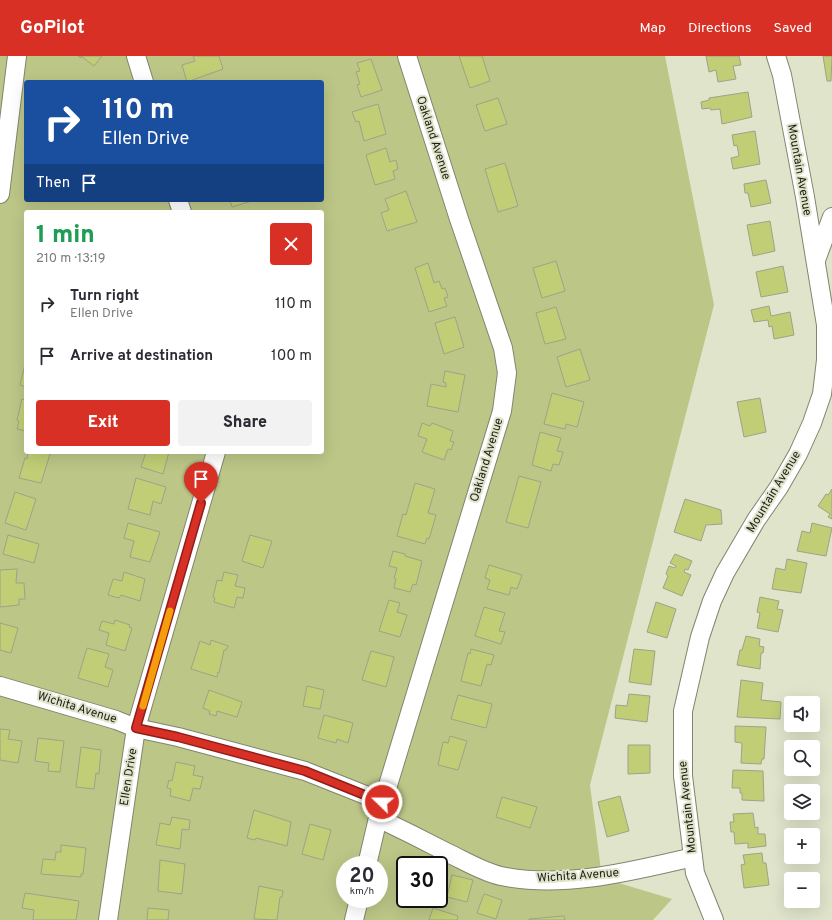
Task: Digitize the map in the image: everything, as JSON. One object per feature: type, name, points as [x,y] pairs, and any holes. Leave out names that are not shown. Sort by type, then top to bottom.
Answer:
[{"type":"street","points":[[0,194],[17,56]]},
{"type":"street","points":[[136,56],[143,80]]},
{"type":"street","name":"Oakland Avenue","points":[[369,856],[380,810],[502,411],[507,373],[503,348],[459,219],[407,56]]},
{"type":"street","name":"Mountain Avenue","points":[[714,920],[695,873],[683,776],[683,711],[700,636],[712,601],[725,573],[756,520],[779,487],[798,454],[812,423],[822,394],[826,360],[826,325],[783,82],[776,56]]},
{"type":"street","points":[[815,260],[832,217]]},
{"type":"street","name":"Ellen Drive","points":[[108,920],[136,728],[215,454]]},
{"type":"street","name":"Wichita Avenue","points":[[0,686],[116,720],[136,728],[178,737],[305,771],[380,810],[472,865],[500,876],[539,880],[579,878],[626,872],[693,857]]},
{"type":"street","points":[[354,920],[357,908]]},
{"type":"green space","points":[[0,56],[665,56],[714,305],[590,785],[602,878],[672,899],[653,920],[0,920]]},
{"type":"building","points":[[81,56],[102,56],[94,66]]},
{"type":"building","points":[[193,56],[219,56],[223,69],[193,80],[186,80],[182,65],[195,61]]},
{"type":"building","points":[[459,56],[482,56],[490,81],[470,88]]},
{"type":"building","points":[[706,56],[739,56],[741,65],[733,66],[736,79],[718,82],[716,70],[709,72]]},
{"type":"building","points":[[823,56],[832,56],[831,81],[827,81]]},
{"type":"building","points":[[371,59],[382,90],[361,97],[357,85],[360,84],[356,72],[360,71],[357,63]]},
{"type":"building","points":[[748,92],[752,117],[722,124],[720,109],[702,109],[701,102],[709,100],[709,98]]},
{"type":"building","points":[[498,98],[507,124],[485,131],[476,105]]},
{"type":"building","points":[[378,104],[386,134],[364,141],[359,121],[356,122],[352,112]]},
{"type":"building","points":[[755,131],[760,164],[733,169],[731,158],[739,156],[737,145],[734,146],[732,135]]},
{"type":"building","points":[[386,148],[390,162],[396,160],[398,169],[393,171],[395,179],[375,185],[366,155]]},
{"type":"building","points":[[505,163],[518,206],[498,212],[485,169]]},
{"type":"building","points":[[766,180],[771,203],[751,207],[748,193],[745,193],[744,184]]},
{"type":"building","points":[[406,191],[417,222],[387,231],[381,213],[389,210],[385,199]]},
{"type":"building","points":[[231,202],[248,202],[232,207]]},
{"type":"building","points":[[770,221],[775,251],[753,256],[747,225]]},
{"type":"building","points":[[556,261],[565,291],[542,298],[533,268]]},
{"type":"building","points":[[428,263],[434,283],[439,281],[442,289],[445,288],[448,297],[444,298],[447,306],[429,312],[415,268]]},
{"type":"building","points":[[783,266],[788,292],[761,297],[756,272]]},
{"type":"building","points":[[769,306],[771,316],[790,312],[794,335],[774,339],[772,326],[769,327],[768,320],[754,322],[751,310]]},
{"type":"building","points":[[556,307],[566,339],[545,344],[536,313]]},
{"type":"building","points":[[455,317],[464,347],[444,354],[435,323]]},
{"type":"building","points":[[580,349],[590,380],[566,387],[557,357]]},
{"type":"building","points":[[24,368],[24,386],[20,385]]},
{"type":"building","points":[[445,371],[465,375],[458,412],[427,406],[431,384],[446,387],[446,383],[443,382]]},
{"type":"building","points":[[552,393],[584,402],[577,427],[566,424],[565,429],[544,424]]},
{"type":"building","points":[[760,398],[766,432],[744,437],[737,402]]},
{"type":"building","points":[[22,399],[24,400],[24,431],[17,429],[19,421],[17,420]]},
{"type":"building","points":[[422,423],[430,426],[432,423],[453,431],[450,441],[454,442],[451,450],[448,449],[444,460],[422,452],[427,439],[418,436]]},
{"type":"building","points":[[540,432],[561,438],[557,451],[563,452],[559,465],[553,464],[551,471],[532,465]]},
{"type":"building","points":[[28,454],[50,454],[41,483],[19,478],[25,458],[27,459]]},
{"type":"building","points":[[145,454],[168,454],[163,474],[141,467]]},
{"type":"building","points":[[519,476],[541,482],[528,528],[506,522]]},
{"type":"building","points":[[136,478],[166,487],[161,504],[153,501],[150,515],[128,509]]},
{"type":"building","points":[[415,483],[435,489],[428,513],[436,515],[429,539],[427,538],[425,544],[397,536],[403,514],[406,515]]},
{"type":"building","points":[[832,489],[832,519],[828,517],[830,514],[818,506],[826,494],[828,495]]},
{"type":"building","points":[[15,492],[36,499],[26,530],[5,523]]},
{"type":"building","points":[[685,499],[721,510],[722,524],[706,525],[701,541],[674,532]]},
{"type":"building","points":[[128,523],[160,532],[150,562],[130,557],[134,541],[124,538]]},
{"type":"building","points":[[812,523],[832,528],[826,556],[797,551],[802,531],[810,533]]},
{"type":"building","points":[[8,535],[39,544],[34,563],[3,554]]},
{"type":"building","points":[[250,535],[272,541],[263,568],[242,561]]},
{"type":"building","points":[[393,551],[422,561],[416,585],[413,584],[410,592],[394,588],[396,579],[394,578],[397,568],[389,566]]},
{"type":"building","points":[[675,554],[692,561],[688,570],[685,569],[684,572],[691,575],[682,596],[663,588],[668,576],[666,574],[669,566],[675,568],[676,566],[670,563]]},
{"type":"building","points":[[787,559],[807,563],[801,593],[772,589],[776,568],[785,570]]},
{"type":"building","points":[[489,565],[522,575],[517,589],[511,587],[509,595],[487,589],[490,580],[485,578]]},
{"type":"building","points":[[17,569],[16,583],[24,583],[25,599],[19,599],[19,605],[0,607],[0,570]]},
{"type":"building","points":[[124,572],[145,579],[140,601],[121,595],[119,598],[108,595],[113,579],[122,581]]},
{"type":"building","points":[[224,572],[238,575],[235,586],[245,588],[243,598],[237,597],[234,608],[214,602],[215,598],[213,597],[217,580],[222,581]]},
{"type":"building","points":[[760,597],[779,601],[777,609],[783,610],[778,632],[757,628],[760,613],[757,612]]},
{"type":"building","points":[[389,600],[400,603],[397,612],[407,615],[400,637],[379,631]]},
{"type":"building","points":[[656,602],[676,609],[667,638],[647,632]]},
{"type":"building","points":[[484,607],[505,613],[499,631],[505,632],[501,644],[475,636]]},
{"type":"building","points":[[115,620],[130,625],[129,627],[132,628],[125,651],[106,645],[109,633],[99,630],[102,621],[114,624]]},
{"type":"building","points":[[0,623],[18,628],[11,653],[0,650]]},
{"type":"building","points":[[746,636],[760,639],[759,646],[764,647],[763,653],[761,653],[760,669],[737,665],[740,650],[742,650]]},
{"type":"building","points":[[211,640],[228,646],[226,650],[224,650],[217,677],[191,669],[200,641],[210,645]]},
{"type":"building","points":[[87,648],[109,654],[105,667],[113,670],[108,687],[78,678]]},
{"type":"building","points":[[471,649],[494,655],[491,665],[487,664],[481,686],[461,681],[468,653],[470,654]]},
{"type":"building","points":[[634,649],[655,651],[651,685],[629,682]]},
{"type":"building","points":[[371,651],[394,657],[386,687],[362,680]]},
{"type":"building","points":[[741,680],[763,683],[761,700],[781,702],[780,719],[737,717]]},
{"type":"building","points":[[307,686],[324,690],[320,709],[303,706]]},
{"type":"building","points":[[209,690],[242,702],[237,717],[217,711],[216,716],[209,714],[210,711],[203,708]]},
{"type":"building","points":[[629,694],[650,696],[647,722],[615,718],[616,705],[627,706]]},
{"type":"building","points":[[458,695],[492,704],[486,728],[451,719]]},
{"type":"building","points":[[324,715],[353,723],[348,743],[337,739],[336,743],[318,738]]},
{"type":"building","points":[[735,726],[766,727],[764,759],[762,759],[761,764],[741,763],[742,743],[735,742]]},
{"type":"building","points":[[0,729],[10,730],[8,739],[22,741],[18,763],[0,760]]},
{"type":"building","points":[[450,736],[467,741],[458,770],[438,765],[443,742],[448,743]]},
{"type":"building","points":[[38,738],[64,741],[60,772],[48,771],[49,763],[35,761]]},
{"type":"building","points":[[628,745],[650,745],[650,773],[628,774]]},
{"type":"building","points":[[81,747],[101,750],[99,774],[96,773],[94,789],[76,787]]},
{"type":"building","points":[[176,762],[195,766],[193,775],[203,777],[200,789],[193,788],[190,801],[170,796],[171,789],[167,788],[169,780],[172,781]]},
{"type":"building","points":[[733,770],[763,771],[764,801],[742,800],[740,788],[732,788]]},
{"type":"building","points":[[620,796],[629,831],[607,837],[598,802]]},
{"type":"building","points":[[502,797],[537,807],[530,828],[496,817]]},
{"type":"building","points":[[254,810],[291,822],[287,846],[256,838],[255,840],[247,838]]},
{"type":"building","points":[[753,813],[755,828],[758,827],[758,834],[765,834],[766,846],[748,848],[748,843],[735,844],[734,832],[731,832],[730,822],[734,822],[733,814]]},
{"type":"building","points":[[172,817],[190,820],[189,830],[182,829],[180,849],[156,845],[160,823],[170,825]]},
{"type":"building","points":[[310,824],[331,830],[323,860],[302,854]]},
{"type":"building","points":[[61,845],[86,848],[83,874],[81,874],[81,877],[41,874],[43,859],[55,860],[56,852],[61,852]]},
{"type":"building","points":[[762,853],[763,863],[766,863],[769,885],[744,888],[741,865],[745,864],[743,855]]},
{"type":"building","points":[[160,860],[185,864],[182,894],[158,891]]},
{"type":"building","points":[[452,875],[473,880],[467,902],[448,897]]},
{"type":"building","points":[[259,886],[283,891],[282,897],[280,897],[277,920],[254,919]]},
{"type":"building","points":[[25,893],[79,901],[76,920],[33,920],[34,910],[22,908]]},
{"type":"building","points":[[484,894],[502,900],[496,919],[477,913]]},
{"type":"building","points":[[148,908],[169,910],[168,920],[147,920]]},
{"type":"building","points":[[433,908],[458,916],[457,920],[429,920]]},
{"type":"building","points":[[564,916],[565,920],[529,920],[529,919]]},
{"type":"slow traffic","points":[[143,706],[170,611]]},
{"type":"route","points":[[201,503],[136,728],[178,737],[305,771],[382,802]]}]
